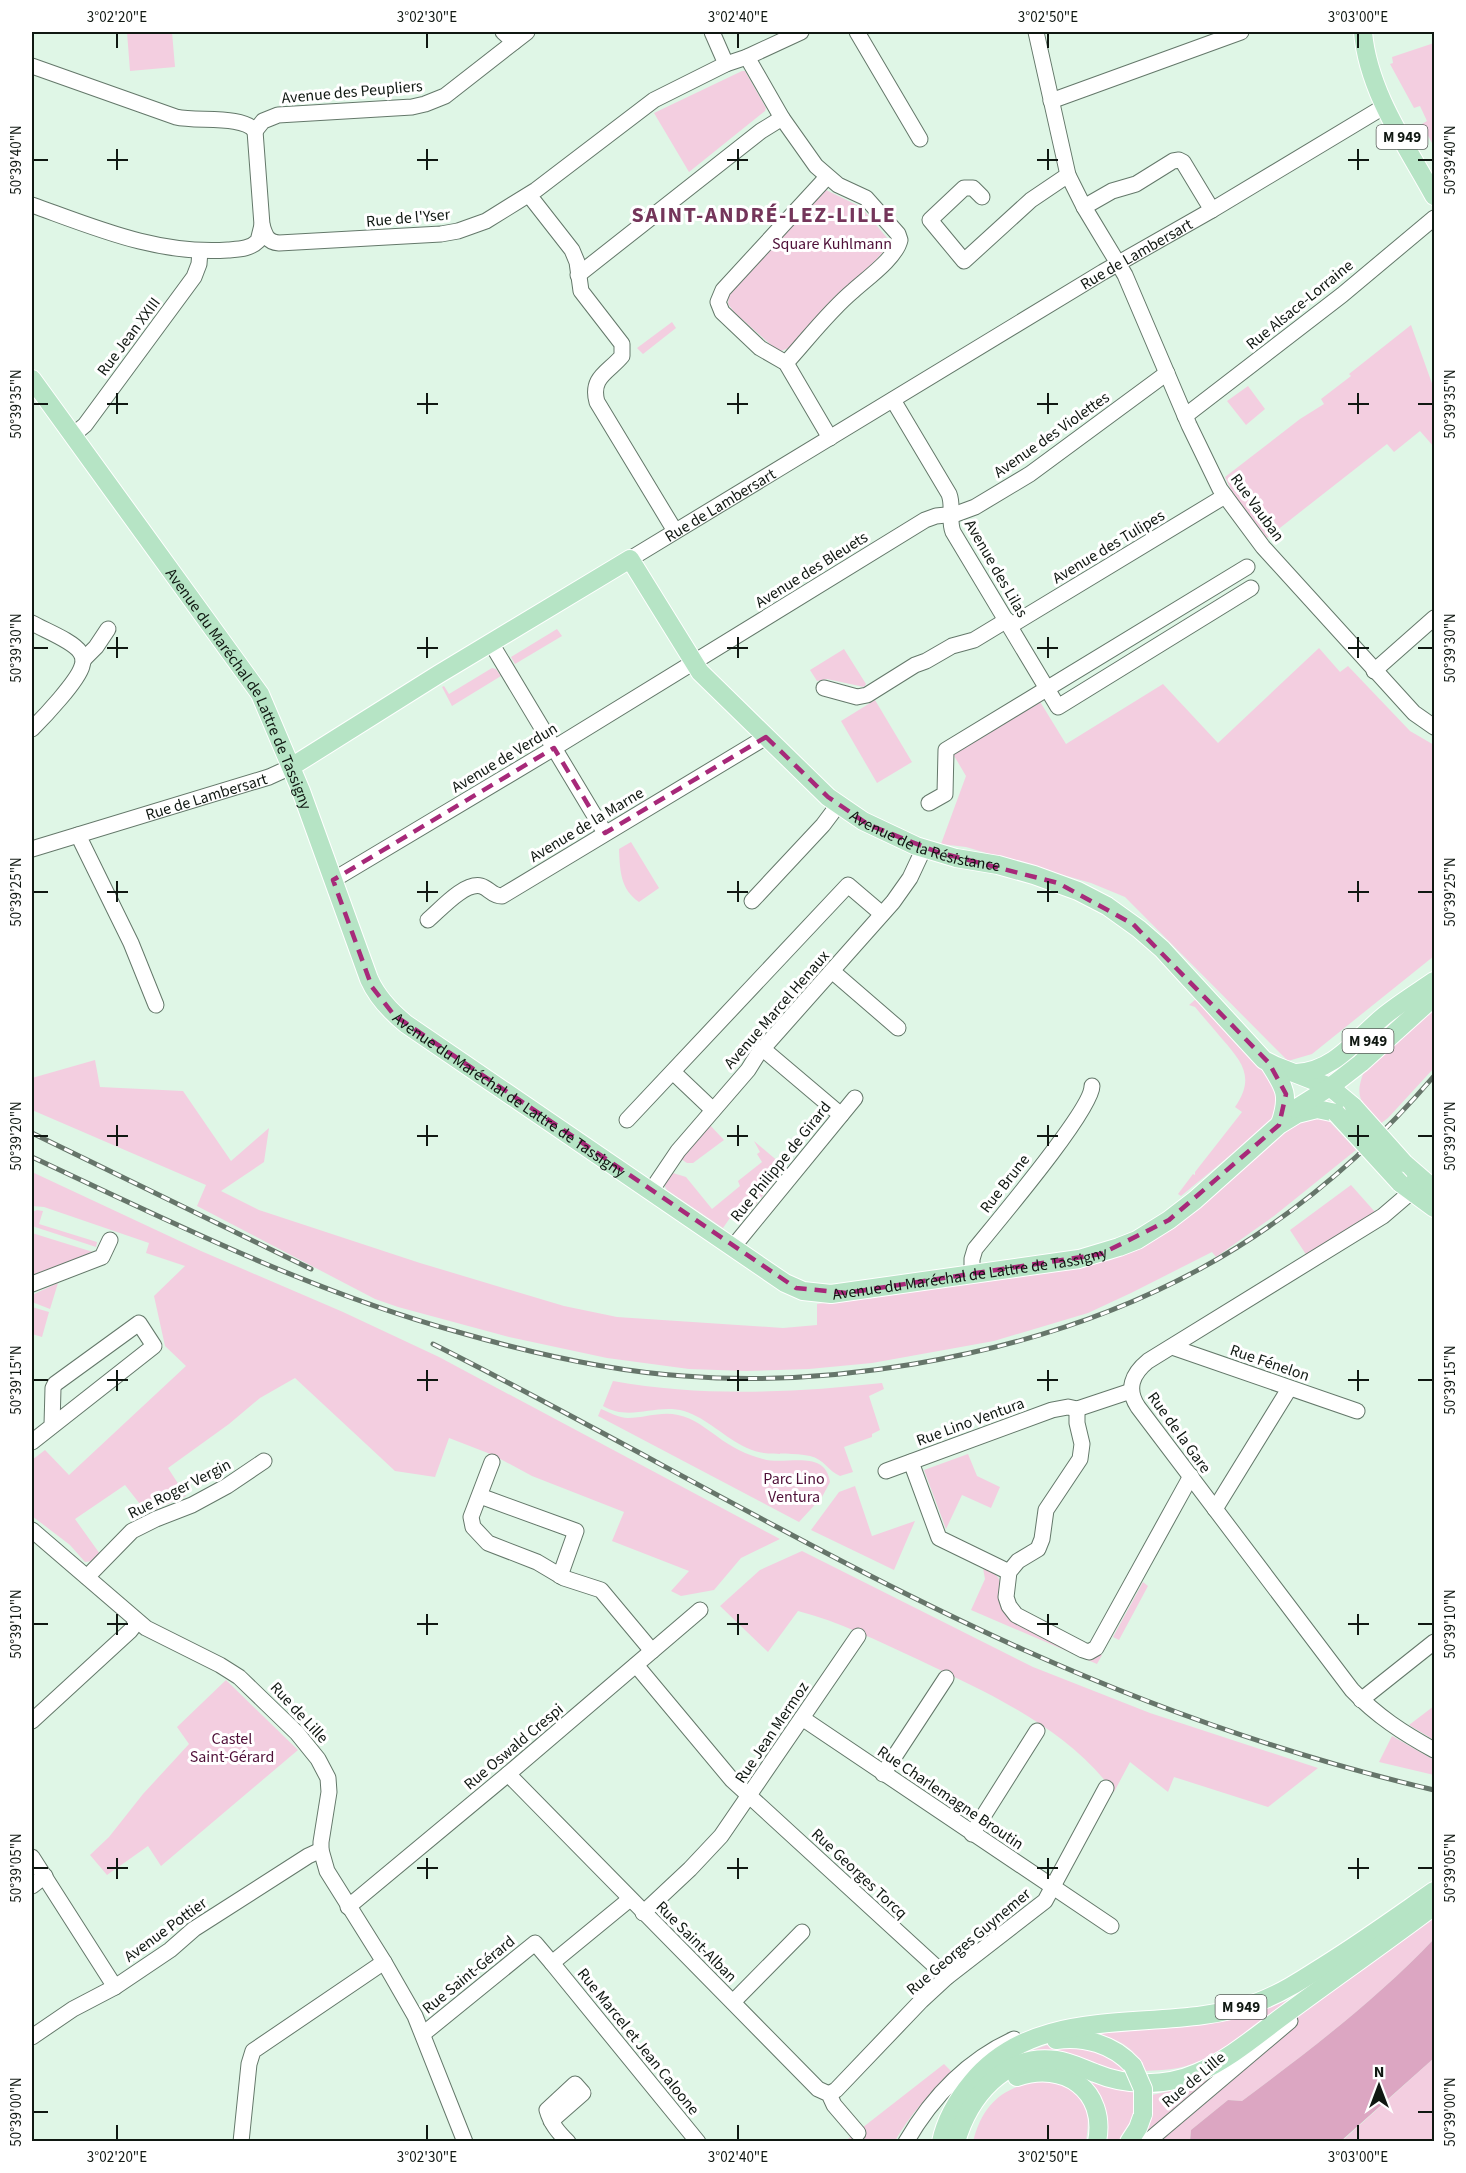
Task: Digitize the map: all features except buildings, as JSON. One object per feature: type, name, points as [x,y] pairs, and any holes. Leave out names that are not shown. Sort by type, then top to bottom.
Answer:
[{"type":"main road","name":"M 949","points":[[1363,32],[1370,67],[1385,105],[1434,196]]},
{"type":"main road","name":"Avenue du Maréchal de Lattre de Tassigny","points":[[32,379],[260,694],[291,767],[372,987],[394,1015],[785,1283],[803,1290],[824,1294],[972,1275],[1101,1254],[1137,1240],[1169,1220],[1195,1200],[1292,1111],[1330,1087]]},
{"type":"main road","name":"Rue de Lambersart","points":[[291,767],[630,559]]},
{"type":"main road","name":"Avenue de la Résistance","points":[[630,559],[707,681],[838,805],[876,828],[924,848],[1034,875],[1078,891],[1107,906],[1145,934],[1162,949],[1269,1064],[1282,1083],[1286,1094],[1285,1110],[1279,1125]]},
{"type":"main road","name":"M 949","points":[[1294,1073],[1312,1071],[1332,1062],[1384,1016],[1434,982]]},
{"type":"main road","name":"M 949","points":[[1330,1087],[1334,1072],[1343,1062],[1434,982]]},
{"type":"main road","name":"M 949","points":[[1330,1087],[1361,1063],[1434,997]]},
{"type":"main road","name":"M 949","points":[[1354,1107],[1351,1083],[1355,1070],[1361,1063]]},
{"type":"main road","name":"Avenue de la Résistance","points":[[1269,1064],[1330,1087],[1354,1107],[1404,1163],[1434,1189]]},
{"type":"main road","points":[[1330,1087],[1331,1103],[1336,1113],[1406,1187],[1434,1208]]},
{"type":"main road","name":"Avenue du Maréchal de Lattre de Tassigny","points":[[1279,1125],[1309,1110],[1321,1109],[1336,1113]]},
{"type":"main road","name":"M 949","points":[[941,2142],[957,2101],[990,2062],[1022,2043],[1064,2029],[1218,2013],[1269,1998],[1344,1953],[1434,1891]]},
{"type":"main road","points":[[959,2133],[970,2106],[990,2082],[1010,2068],[1028,2062],[1056,2060],[1101,2075],[1143,2083],[1170,2081],[1196,2073],[1229,2054],[1434,1906]]},
{"type":"main road","points":[[957,2101],[999,2062],[1025,2048],[1050,2040],[1070,2039],[1095,2042],[1119,2053],[1132,2066],[1143,2089],[1143,2114],[1129,2142]]},
{"type":"main road","points":[[959,2133],[989,2095],[1011,2080],[1038,2073],[1056,2073],[1073,2080],[1091,2097],[1098,2117],[1097,2142]]},
{"type":"street","name":"Avenue des Peupliers","points":[[255,131],[263,121],[278,115],[412,107],[430,103],[445,96],[508,37],[527,32]]},
{"type":"street","points":[[712,32],[726,64]]},
{"type":"street","name":"Rue de l'Yser","points":[[262,225],[267,238],[279,243],[441,234],[458,231],[486,221],[529,195],[647,104],[726,64],[747,57],[801,32]]},
{"type":"street","points":[[857,32],[920,139]]},
{"type":"street","name":"Rue Vauban","points":[[1036,32],[1068,175],[1118,264],[1185,416],[1225,496],[1263,547],[1374,671],[1419,718],[1434,727]]},
{"type":"street","points":[[1051,101],[1241,32]]},
{"type":"street","points":[[747,57],[782,118],[816,166],[827,177],[870,201],[900,237],[900,243],[867,280],[852,291],[786,363]]},
{"type":"street","points":[[32,66],[176,117],[196,121],[238,121],[252,126],[255,131],[262,225],[260,236],[254,245],[200,251],[122,237],[32,205]]},
{"type":"street","name":"Rue de Lambersart","points":[[630,559],[1385,105]]},
{"type":"street","points":[[578,275],[761,131],[782,118]]},
{"type":"street","points":[[1084,207],[1112,191],[1136,184],[1173,161],[1179,160],[1183,162],[1212,210]]},
{"type":"street","points":[[982,197],[973,188],[964,188],[930,220],[964,261],[1031,200],[1068,175]]},
{"type":"street","points":[[827,177],[723,290],[719,298],[720,309],[730,320],[765,352],[786,363],[830,438]]},
{"type":"street","points":[[529,195],[572,250],[577,262],[584,296],[619,339],[623,350],[622,356],[604,373],[596,385],[594,390],[597,402],[675,531]]},
{"type":"street","name":"Rue Alsace-Lorraine","points":[[1185,416],[1342,295],[1434,219]]},
{"type":"street","name":"Rue Jean XXIII","points":[[73,435],[85,425],[194,277],[199,264],[200,251]]},
{"type":"street","name":"Avenue des Violettes","points":[[951,515],[975,507],[1030,474],[1167,373]]},
{"type":"street","name":"Avenue des Lilas","points":[[893,400],[946,488],[951,500],[953,532],[1047,689]]},
{"type":"street","name":"Avenue des Tulipes","points":[[824,688],[856,697],[867,695],[915,665],[952,646],[974,640],[1008,623],[1225,496]]},
{"type":"street","name":"Avenue des Bleuets","points":[[693,662],[925,520],[936,516],[951,515]]},
{"type":"street","points":[[929,803],[945,794],[946,750],[1247,567]]},
{"type":"street","points":[[1047,689],[1058,707],[1251,588]]},
{"type":"street","points":[[1374,671],[1434,618]]},
{"type":"street","points":[[32,623],[72,646],[80,652],[83,660]]},
{"type":"street","points":[[32,729],[79,672],[83,660],[108,630]]},
{"type":"street","points":[[491,643],[605,833]]},
{"type":"street","name":"Avenue de Verdun","points":[[333,880],[693,662]]},
{"type":"street","name":"Avenue de la Marne","points":[[428,920],[462,890],[473,886],[482,886],[495,896],[502,896],[766,737]]},
{"type":"street","name":"Rue de Lambersart","points":[[32,849],[269,777],[291,767]]},
{"type":"street","points":[[752,901],[824,825],[838,805]]},
{"type":"street","points":[[78,835],[132,943],[156,1005]]},
{"type":"street","name":"Avenue Marcel Henaux","points":[[651,1191],[678,1151],[748,1070],[763,1049],[882,915],[910,878],[924,848]]},
{"type":"street","points":[[627,1120],[853,880],[882,915]]},
{"type":"street","points":[[832,971],[898,1028]]},
{"type":"street","points":[[763,1049],[841,1115]]},
{"type":"street","points":[[673,1072],[713,1110]]},
{"type":"street","name":"Rue Brune","points":[[972,1275],[972,1259],[975,1249],[1066,1134],[1089,1098],[1092,1086]]},
{"type":"street","name":"Rue Philippe de Girard","points":[[733,1247],[855,1098]]},
{"type":"street","name":"Rue de la Gare","points":[[1406,1187],[1383,1216],[1148,1362],[1137,1371],[1131,1391],[1138,1407],[1345,1682],[1361,1700],[1391,1725],[1434,1750]]},
{"type":"street","points":[[32,1284],[102,1257],[110,1240]]},
{"type":"street","points":[[32,1442],[154,1346],[139,1323],[55,1384],[52,1425]]},
{"type":"street","name":"Rue Fénelon","points":[[1172,1347],[1357,1411]]},
{"type":"street","points":[[1215,1509],[1289,1389]]},
{"type":"street","name":"Rue Lino Ventura","points":[[886,1471],[1052,1410],[1072,1408],[1131,1391]]},
{"type":"street","points":[[1072,1408],[1082,1444],[1080,1459],[1046,1510],[1042,1539],[1038,1549],[1018,1562],[1009,1572],[1006,1597],[1012,1611],[1023,1619],[1083,1650],[1089,1652],[1096,1648],[1191,1476]]},
{"type":"street","name":"Rue Roger Vergin","points":[[87,1576],[132,1531],[227,1486],[264,1461]]},
{"type":"street","points":[[492,1462],[471,1521],[481,1538],[488,1543],[537,1562],[560,1575],[601,1590],[652,1651]]},
{"type":"street","points":[[911,1462],[939,1538],[1009,1572]]},
{"type":"street","points":[[480,1496],[576,1531],[560,1575]]},
{"type":"street","name":"Rue de Lille","points":[[33,1533],[87,1576],[137,1622],[164,1639],[209,1659],[239,1677],[312,1751],[325,1772],[329,1785],[321,1851],[327,1871],[408,2003],[423,2034],[465,2142]]},
{"type":"street","name":"Rue Oswald Crespi","points":[[348,1906],[508,1774],[700,1610]]},
{"type":"street","points":[[32,1721],[137,1622]]},
{"type":"street","name":"Rue Jean Mermoz","points":[[643,1913],[713,1845],[858,1636]]},
{"type":"street","points":[[1361,1700],[1434,1642]]},
{"type":"street","name":"Rue Georges Torcq","points":[[636,1665],[718,1764],[749,1796],[947,1977]]},
{"type":"street","points":[[883,1774],[946,1678]]},
{"type":"street","name":"Rue Charlemagne Broutin","points":[[802,1718],[1111,1926]]},
{"type":"street","points":[[972,1834],[1037,1731]]},
{"type":"street","name":"Rue Saint-Alban","points":[[508,1774],[818,2089],[830,2094],[834,2105],[858,2133]]},
{"type":"street","name":"Rue Georges Guynemer","points":[[830,2094],[947,1977],[1041,1905],[1054,1887],[1106,1788]]},
{"type":"street","name":"Avenue Pottier","points":[[32,2037],[73,2009],[114,1987],[170,1950],[194,1929],[308,1856],[321,1851]]},
{"type":"street","points":[[32,1857],[114,1987]]},
{"type":"street","points":[[32,1886],[45,1876]]},
{"type":"street","points":[[552,1963],[630,1899]]},
{"type":"street","points":[[733,2002],[802,1932]]},
{"type":"street","name":"Rue de Lille","points":[[1147,2142],[1262,2043],[1399,1932]]},
{"type":"street","name":"Rue Marcel et Jean Caloone","points":[[535,1942],[698,2142]]},
{"type":"street","name":"Rue Saint-Gérard","points":[[423,2034],[535,1942]]},
{"type":"street","points":[[241,2142],[249,2064],[253,2051],[384,1962]]},
{"type":"street","points":[[906,2142],[923,2113],[943,2090],[974,2062],[1020,2036],[1050,2026],[1125,2021]]},
{"type":"street","points":[[551,2121],[568,2142]]},
{"type":"highlighted area","points":[[766,737],[828,797],[869,825],[937,852],[1058,883],[1133,924],[1269,1063],[1286,1094],[1279,1125],[1169,1220],[1101,1254],[846,1293],[796,1288],[394,1015],[372,987],[333,880],[554,748],[605,833]]},
{"type":"green space","points":[[127,32],[172,32],[175,67],[130,71]]},
{"type":"green space","points":[[1434,43],[1434,147],[1422,124],[1427,121],[1420,106],[1414,108],[1390,64],[1393,63],[1392,57]]},
{"type":"green space","points":[[745,71],[766,108],[765,111],[689,172],[654,113]]},
{"type":"green space","name":"Square Kuhlmann","points":[[823,190],[861,207],[890,244],[793,346],[779,352],[735,313],[728,304],[729,293]]},
{"type":"green space","points":[[672,322],[676,328],[643,354],[637,348]]},
{"type":"green space","points":[[1411,325],[1434,389],[1434,447],[1420,431],[1394,452],[1387,444],[1267,538],[1233,494],[1225,477],[1300,419],[1324,404],[1321,399]]},
{"type":"green space","points":[[1248,386],[1265,409],[1246,425],[1227,401]]},
{"type":"green space","points":[[557,629],[562,636],[515,664],[511,657]]},
{"type":"green space","points":[[1319,648],[1340,672],[1348,666],[1410,731],[1434,745],[1434,956],[1312,1054],[1288,1061],[1125,897],[1091,883],[966,847],[941,844],[966,776],[953,754],[1039,700],[1066,744],[1163,684],[1218,743]]},
{"type":"green space","points":[[844,649],[866,684],[864,687],[827,679],[817,681],[810,670]]},
{"type":"green space","points":[[492,668],[496,669],[501,676],[452,706],[442,687],[444,686],[449,694]]},
{"type":"green space","points":[[875,700],[912,762],[877,783],[841,721]]},
{"type":"green space","points":[[631,842],[659,888],[639,902],[628,891],[621,872],[619,849]]},
{"type":"green space","points":[[1196,999],[1275,1083],[1277,1105],[1267,1125],[1181,1196],[1178,1194],[1242,1112],[1235,1107],[1241,1097],[1245,1079],[1244,1071],[1236,1056],[1195,1007],[1189,1005]]},
{"type":"green space","points":[[1434,1005],[1434,1068],[1380,1124],[1364,1105],[1359,1093],[1365,1069]]},
{"type":"green space","points":[[95,1060],[100,1087],[183,1091],[231,1161],[269,1128],[264,1162],[221,1191],[259,1210],[420,1263],[564,1306],[617,1317],[783,1328],[817,1325],[817,1304],[1111,1260],[1139,1247],[1183,1217],[1292,1127],[1311,1115],[1329,1121],[1356,1150],[1274,1216],[1216,1257],[1212,1252],[1088,1313],[994,1341],[872,1363],[809,1369],[746,1371],[689,1369],[607,1358],[509,1337],[375,1299],[197,1206],[206,1185],[32,1110],[32,1078]]},
{"type":"green space","points":[[708,1123],[724,1140],[693,1163],[687,1163],[681,1159]]},
{"type":"green space","points":[[754,1141],[786,1168],[742,1221],[732,1215],[723,1228],[667,1190],[664,1185],[673,1173],[686,1177],[712,1209],[740,1186],[738,1181],[762,1162],[757,1154],[760,1152]]},
{"type":"green space","points":[[32,1172],[201,1251],[343,1312],[439,1357],[780,1539],[741,1558],[714,1590],[681,1596],[671,1591],[689,1571],[612,1541],[624,1512],[532,1476],[493,1455],[449,1438],[435,1477],[395,1471],[295,1378],[260,1398],[229,1424],[168,1468],[186,1496],[147,1513],[125,1485],[75,1519],[100,1554],[92,1561],[85,1562],[70,1545],[32,1516],[32,1460],[45,1450],[69,1475],[186,1366],[165,1346],[154,1296],[185,1266],[146,1253],[149,1243],[44,1207],[32,1206]]},
{"type":"green space","points":[[1351,1185],[1375,1212],[1307,1256],[1290,1230]]},
{"type":"green space","points":[[43,1211],[39,1224],[97,1242],[96,1247],[32,1226],[32,1212]]},
{"type":"green space","points":[[32,1233],[93,1252],[90,1256],[32,1276]]},
{"type":"green space","points":[[58,1283],[50,1309],[32,1302],[32,1295]]},
{"type":"green space","points":[[32,1307],[49,1312],[42,1337],[32,1334]]},
{"type":"green space","name":"Parc Lino Ventura","points":[[613,1381],[680,1389],[747,1392],[882,1383],[884,1389],[869,1396],[880,1430],[872,1434],[872,1437],[844,1447],[853,1472],[840,1476],[810,1456],[763,1453],[747,1448],[700,1418],[684,1411],[663,1409],[633,1413],[603,1406]]},
{"type":"green space","name":"Parc Lino Ventura","points":[[601,1409],[625,1418],[665,1414],[684,1416],[723,1441],[751,1455],[772,1461],[803,1460],[821,1465],[827,1472],[830,1482],[822,1497],[799,1522],[598,1416]]},
{"type":"green space","points":[[968,1454],[977,1476],[1000,1487],[991,1508],[962,1495],[946,1529],[924,1470]]},
{"type":"green space","name":"Parc Lino Ventura","points":[[855,1486],[872,1536],[915,1521],[894,1570],[811,1530],[839,1492]]},
{"type":"green space","points":[[802,1551],[1033,1667],[1150,1713],[1318,1768],[1268,1807],[1174,1777],[1168,1792],[1130,1762],[1114,1792],[1095,1769],[1073,1749],[1024,1714],[944,1672],[844,1626],[798,1611],[768,1652],[720,1606],[760,1570]]},
{"type":"green space","points":[[983,1568],[999,1580],[1000,1601],[1102,1655],[1097,1664],[971,1610],[985,1579]]},
{"type":"green space","points":[[1143,1582],[1148,1586],[1119,1640],[1113,1637]]},
{"type":"green space","name":"Castel Saint-Gérard","points":[[226,1680],[298,1750],[161,1866],[148,1846],[107,1875],[90,1855],[109,1837],[143,1794],[189,1744],[177,1727]]},
{"type":"green space","points":[[1434,1706],[1434,1740],[1409,1725]]},
{"type":"green space","points":[[1392,1736],[1434,1760],[1434,1775],[1379,1762]]},
{"type":"green space","points":[[1434,1913],[1434,1939],[1389,1983],[1317,2044],[1242,2101],[1228,2100],[1191,2130],[1190,2141],[1147,2142],[1262,2043],[1366,1960]]},
{"type":"green space","points":[[1293,1998],[1223,2049],[1192,2064],[1174,2069],[1145,2071],[1133,2052],[1118,2041],[1077,2032],[1204,2023],[1249,2015]]},
{"type":"green space","points":[[1071,2043],[1096,2048],[1129,2073],[1064,2053],[1027,2052],[1047,2045]]},
{"type":"green space","points":[[1434,2058],[1434,2141],[1341,2142]]},
{"type":"green space","points":[[944,2064],[952,2072],[928,2096],[895,2141],[844,2142]]},
{"type":"green space","points":[[1077,2074],[1122,2091],[1137,2090],[1133,2126],[1121,2141],[1104,2141],[1105,2110],[1098,2096]]},
{"type":"green space","points":[[1218,2076],[1140,2141],[1152,2108],[1152,2095],[1184,2088]]},
{"type":"green space","points":[[1046,2080],[1069,2088],[1082,2100],[1088,2117],[1086,2141],[973,2142],[983,2116],[998,2098],[1019,2086]]},
{"type":"shaded area","points":[[1434,1939],[1434,2058],[1341,2141],[1190,2141],[1191,2130],[1228,2100],[1242,2101],[1317,2044],[1389,1983]]},
{"type":"railway","points":[[32,1157],[241,1254],[294,1276],[458,1332],[542,1354],[655,1374],[713,1378],[799,1377],[914,1364],[992,1348],[1065,1327],[1135,1301],[1201,1268],[1264,1230],[1323,1186],[1380,1134],[1434,1076]]},
{"type":"railway","points":[[32,1133],[311,1269]]},
{"type":"railway","points":[[433,1344],[872,1577],[1022,1649],[1122,1691],[1225,1729],[1329,1762],[1434,1790]]},
{"type":"district","name":"SAINT-ANDRÉ-LEZ-LILLE","points":[[764,214]]}]
